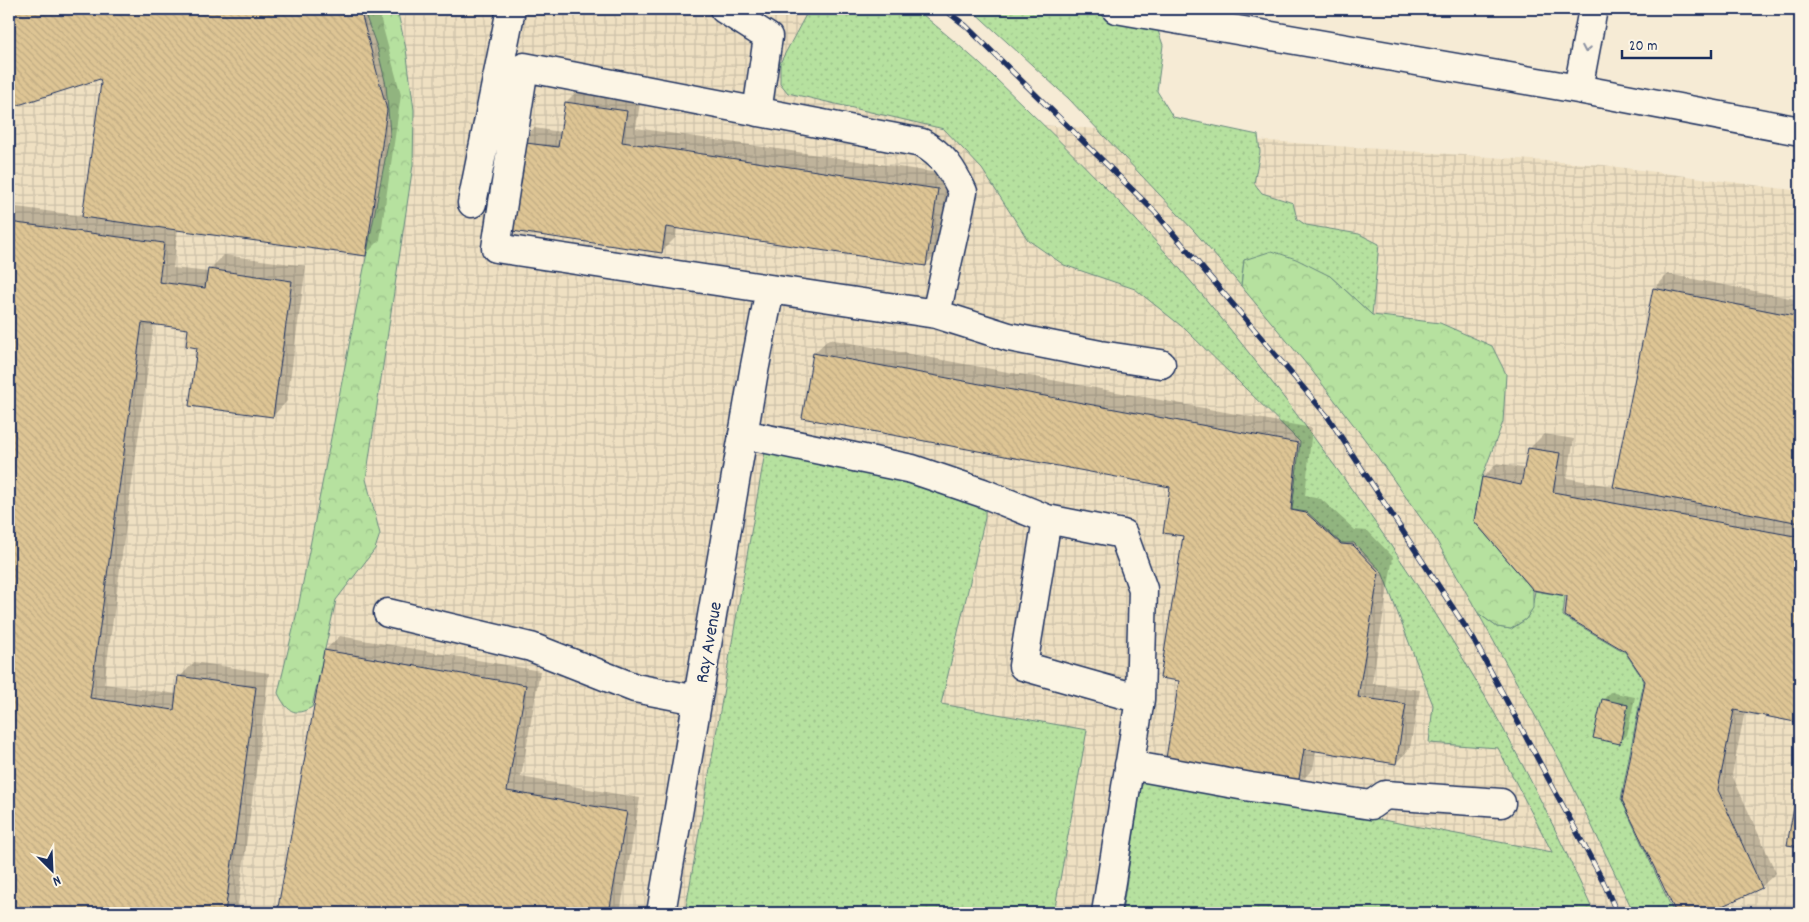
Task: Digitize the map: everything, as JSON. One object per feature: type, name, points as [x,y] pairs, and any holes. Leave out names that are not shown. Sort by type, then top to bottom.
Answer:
[{"type":"street","points":[[472,203],[511,9]]},
{"type":"street","points":[[724,9],[768,37],[757,112]]},
{"type":"street","points":[[1116,9],[1578,89],[1800,131]]},
{"type":"street","points":[[1578,89],[1594,9]]},
{"type":"street","points":[[936,314],[963,192],[945,160],[936,151],[922,143],[524,67],[496,248],[936,314],[1009,337],[1100,355],[1161,364]]},
{"type":"street","name":"Ray Avenue","points":[[661,913],[754,370],[770,289]]},
{"type":"street","points":[[743,434],[912,469],[983,493],[1047,519],[1123,534],[1143,589],[1140,699],[1106,913]]},
{"type":"street","points":[[1047,519],[1022,666],[1140,699]]},
{"type":"street","points":[[388,613],[531,647],[635,688],[697,700]]},
{"type":"street","points":[[1129,765],[1251,787],[1370,805],[1385,795],[1501,803]]},
{"type":"shaded area","points":[[9,9],[847,9],[986,121],[1603,165],[1800,191],[1800,913],[9,913]]},
{"type":"green space","points":[[363,9],[397,9],[406,49],[414,110],[413,165],[366,479],[380,534],[375,549],[336,600],[312,707],[295,712],[284,704],[278,693],[298,608],[390,134],[386,85],[377,47]]},
{"type":"green space","points":[[809,9],[916,9],[975,59],[1036,118],[1118,201],[1173,261],[1230,329],[1300,419],[1357,496],[1437,616],[1501,724],[1543,804],[1594,913],[1122,913],[1141,787],[1146,780],[1155,777],[1552,852],[1498,748],[1429,743],[1433,705],[1382,572],[1354,543],[1341,543],[1307,512],[1292,510],[1300,442],[1185,329],[1135,289],[1064,265],[1028,240],[982,169],[944,129],[788,93],[780,83],[780,63]]},
{"type":"green space","points":[[971,9],[1073,9],[1156,25],[1163,45],[1157,91],[1173,117],[1258,135],[1260,152],[1254,183],[1262,193],[1293,203],[1297,219],[1306,225],[1359,234],[1379,244],[1372,315],[1330,276],[1244,260],[1241,286],[1195,232],[1069,99]]},
{"type":"green space","points":[[1272,251],[1296,259],[1330,276],[1372,315],[1440,323],[1492,346],[1506,374],[1503,422],[1482,477],[1474,521],[1533,590],[1533,608],[1526,619],[1511,629],[1497,627],[1478,613],[1435,538],[1366,441],[1313,372],[1241,286],[1244,260]]},
{"type":"green space","points":[[765,452],[916,476],[985,503],[985,518],[941,704],[1087,730],[1054,913],[685,913]]},
{"type":"green space","points":[[1535,591],[1565,596],[1563,616],[1625,652],[1644,681],[1621,799],[1674,913],[1634,913],[1562,764],[1478,613],[1497,627],[1511,629],[1526,619],[1532,608]]},
{"type":"building","points":[[9,9],[360,9],[387,110],[366,256],[82,217],[101,83],[100,79],[9,108]]},
{"type":"building","points":[[565,102],[627,111],[622,142],[938,189],[926,266],[666,227],[662,253],[505,230],[518,142],[558,147]]},
{"type":"building","points":[[9,222],[164,243],[159,282],[205,288],[208,269],[292,281],[273,417],[189,406],[197,348],[186,346],[188,329],[142,323],[90,698],[174,710],[178,676],[256,687],[225,913],[36,913],[9,910]]},
{"type":"building","points":[[1653,288],[1800,317],[1800,523],[1613,487]]},
{"type":"building","points":[[813,353],[1298,443],[1291,510],[1306,513],[1341,544],[1353,545],[1379,572],[1358,697],[1406,704],[1396,764],[1304,749],[1298,785],[1165,764],[1179,681],[1160,678],[1183,536],[1163,533],[1170,487],[802,418]]},
{"type":"building","points":[[1528,448],[1560,453],[1553,492],[1800,537],[1800,723],[1734,710],[1718,790],[1762,888],[1707,913],[1676,913],[1622,800],[1645,681],[1625,651],[1565,616],[1567,596],[1533,590],[1474,521],[1482,477],[1521,485]]},
{"type":"building","points":[[324,650],[526,685],[507,791],[627,812],[609,913],[277,913]]},
{"type":"building","points":[[1602,699],[1628,705],[1620,744],[1593,738]]},
{"type":"building","points":[[1800,775],[1800,847],[1787,845]]},
{"type":"railway","points":[[944,9],[966,26],[1155,212],[1328,417],[1474,640],[1602,879],[1617,913]]}]
